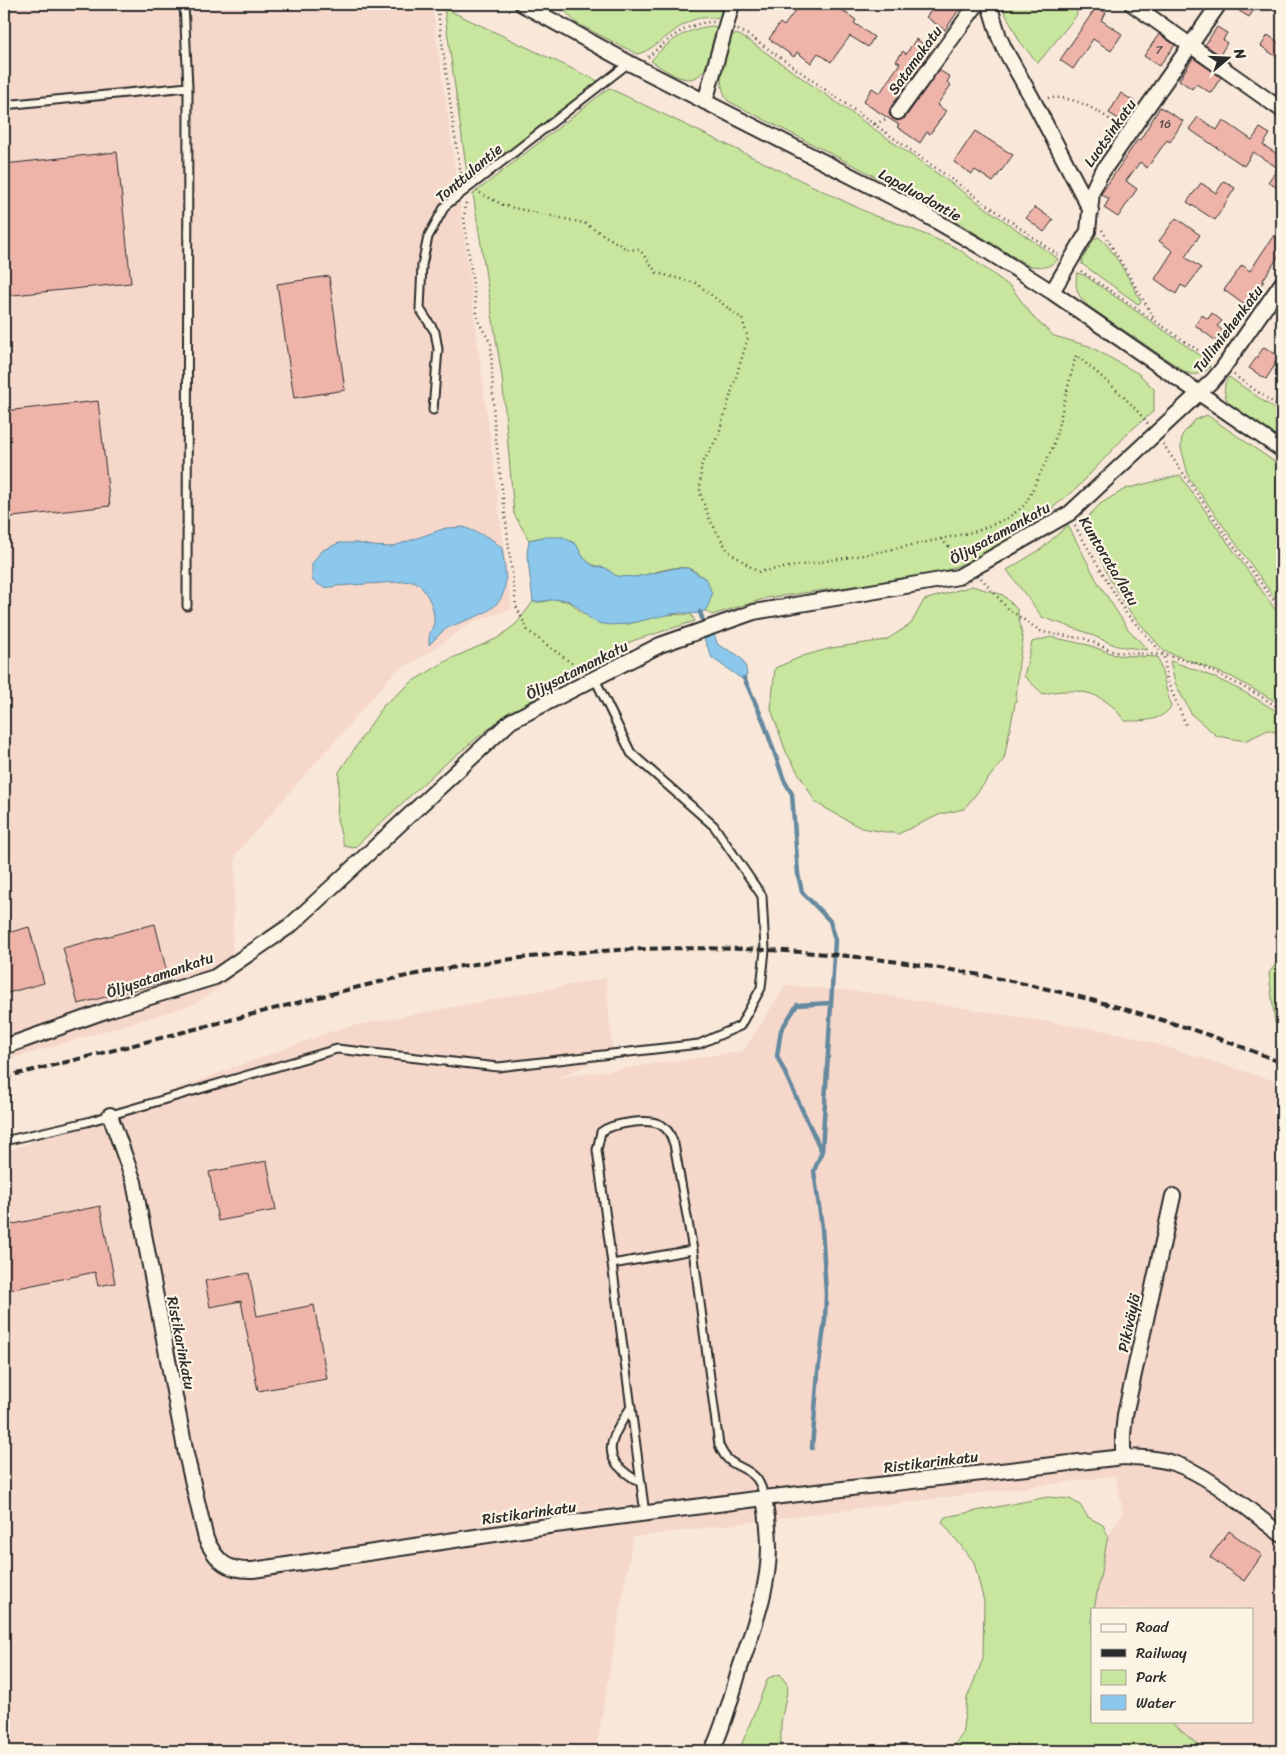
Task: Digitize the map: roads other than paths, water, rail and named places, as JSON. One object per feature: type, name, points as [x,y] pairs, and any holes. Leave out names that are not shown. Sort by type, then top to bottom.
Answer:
[{"type":"street","name":"Lapaluodontie","points":[[522,4],[705,102],[910,206],[981,247],[1052,292],[1282,450]]},
{"type":"street","points":[[705,102],[732,4]]},
{"type":"street","name":"Satamakatu","points":[[898,112],[977,4]]},
{"type":"street","points":[[989,4],[999,37],[1034,100],[1091,212]]},
{"type":"street","points":[[1132,4],[1282,110]]},
{"type":"street","name":"Luotsinkatu","points":[[1052,292],[1070,264],[1088,230],[1092,192],[1097,180],[1220,4]]},
{"type":"street","name":"Tullimiehenkatu","points":[[1199,393],[1223,368],[1282,283]]},
{"type":"street","name":"Öljysatamankatu","points":[[4,1047],[111,1009],[215,977],[291,925],[511,722],[660,645],[754,612],[958,577],[1068,514],[1199,393]]},
{"type":"street","name":"Ristikarinkatu","points":[[110,1115],[134,1182],[186,1454],[206,1539],[212,1551],[229,1568],[241,1571],[253,1570],[555,1525],[764,1498],[1123,1457],[1158,1459],[1191,1470],[1211,1482],[1282,1535]]},
{"type":"street","name":"Pikiväylä","points":[[1123,1457],[1125,1415],[1173,1196]]},
{"type":"street","points":[[712,1751],[727,1712],[762,1600],[768,1568],[769,1549],[769,1531],[764,1498]]},
{"type":"lane","points":[[184,4],[188,87],[187,606]]},
{"type":"lane","name":"Tonttulantie","points":[[433,410],[438,349],[435,332],[420,309],[422,265],[428,237],[445,206],[633,64]]},
{"type":"lane","points":[[4,106],[188,87]]},
{"type":"lane","points":[[4,1141],[110,1115],[337,1049],[498,1067],[699,1044],[740,1026],[762,988],[765,950],[762,896],[714,826],[631,753],[595,679]]},
{"type":"lane","points":[[645,1514],[597,1150],[601,1132],[612,1126],[652,1122],[665,1128],[670,1134],[674,1144],[693,1250],[720,1445],[723,1455],[728,1461],[756,1478],[764,1498]]},
{"type":"lane","points":[[612,1264],[693,1250]]},
{"type":"lane","points":[[631,1407],[614,1435],[611,1450],[616,1466],[641,1483]]},
{"type":"water","points":[[464,527],[490,538],[502,548],[505,571],[504,590],[496,605],[487,611],[446,629],[429,645],[429,635],[433,626],[434,614],[427,595],[414,581],[326,587],[312,580],[312,564],[321,551],[339,543],[391,547],[446,528]]},
{"type":"water","points":[[543,537],[563,537],[576,544],[583,557],[593,566],[606,568],[616,576],[635,577],[676,568],[688,568],[707,580],[712,594],[708,606],[706,610],[698,613],[669,614],[631,623],[612,625],[602,624],[593,620],[567,600],[557,599],[533,602],[527,552],[529,540]]},
{"type":"water","points":[[713,632],[718,645],[734,653],[744,663],[747,675],[742,679],[712,658],[703,636]]},
{"type":"waterway","points":[[700,612],[703,621]]},
{"type":"waterway","points":[[744,678],[763,720],[784,780],[792,794],[798,874],[802,892],[830,921],[835,940],[822,1151],[814,1171],[822,1227],[826,1294],[812,1448]]},
{"type":"waterway","points":[[821,1150],[777,1056],[781,1030],[797,1005],[830,1003]]},
{"type":"railway","points":[[4,1077],[354,988],[422,973],[528,957],[612,950],[697,948],[781,951],[865,958],[949,970],[1032,986],[1114,1006],[1178,1025],[1282,1063]]}]
